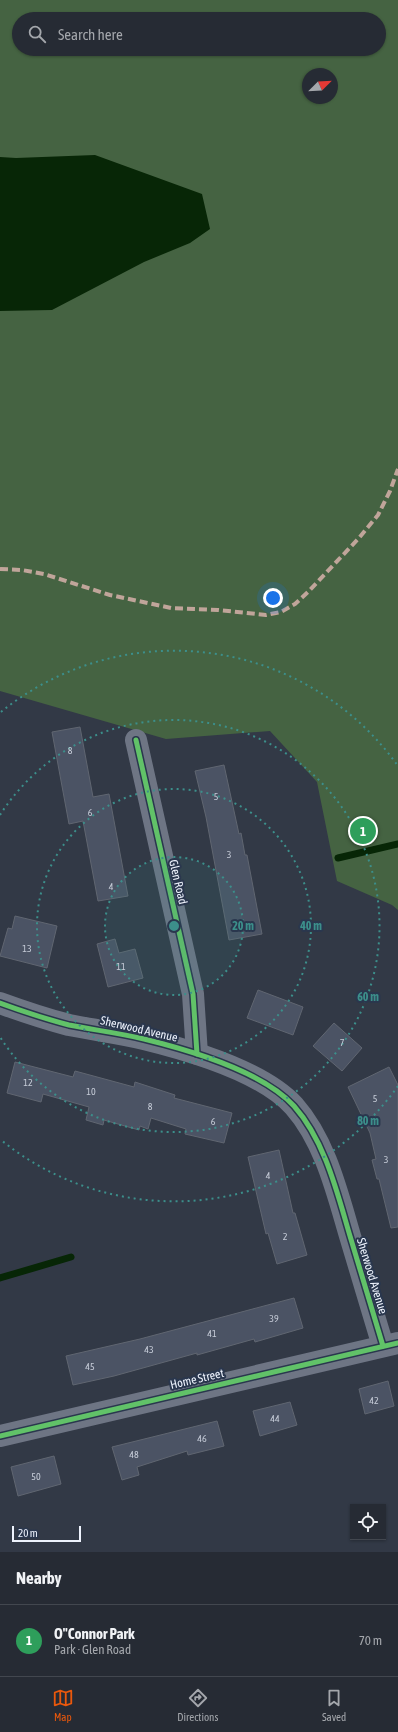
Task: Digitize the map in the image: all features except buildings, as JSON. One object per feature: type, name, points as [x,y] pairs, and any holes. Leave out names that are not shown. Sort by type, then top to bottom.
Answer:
[{"type":"street","name":"Glen Road","points":[[136,740],[193,994],[197,1054]]},
{"type":"street","name":"Sherwood Avenue","points":[[0,1003],[24,1012],[69,1025],[142,1038],[197,1054],[239,1070],[262,1082],[294,1106],[321,1150],[390,1344]]},
{"type":"street","name":"Home Street","points":[[0,1436],[390,1344]]},
{"type":"shaded area","points":[[0,0],[398,0],[398,910],[392,905],[337,881],[317,782],[270,731],[166,739],[0,691]]},
{"type":"shaded area","points":[[95,155],[202,194],[210,229],[190,243],[144,262],[52,310],[0,311],[0,157],[16,158]]},
{"type":"waterway","points":[[338,858],[398,844]]},
{"type":"waterway","points":[[0,1278],[71,1257]]},
{"type":"marked path","points":[[0,569],[22,570],[44,574],[110,595],[171,608],[218,610],[266,615],[281,612],[295,604],[309,591],[359,538],[378,515],[390,491],[398,469]]},
{"type":"cycle path","points":[[136,740],[193,994],[197,1054]]},
{"type":"cycle path","points":[[0,1003],[69,1025],[144,1039],[203,1056],[244,1072],[263,1082],[294,1106],[314,1135],[329,1168],[383,1346]]},
{"type":"cycle path","points":[[0,1436],[398,1343]]},
{"type":"place","name":"O\"Connor Park","points":[[363,831]]}]
